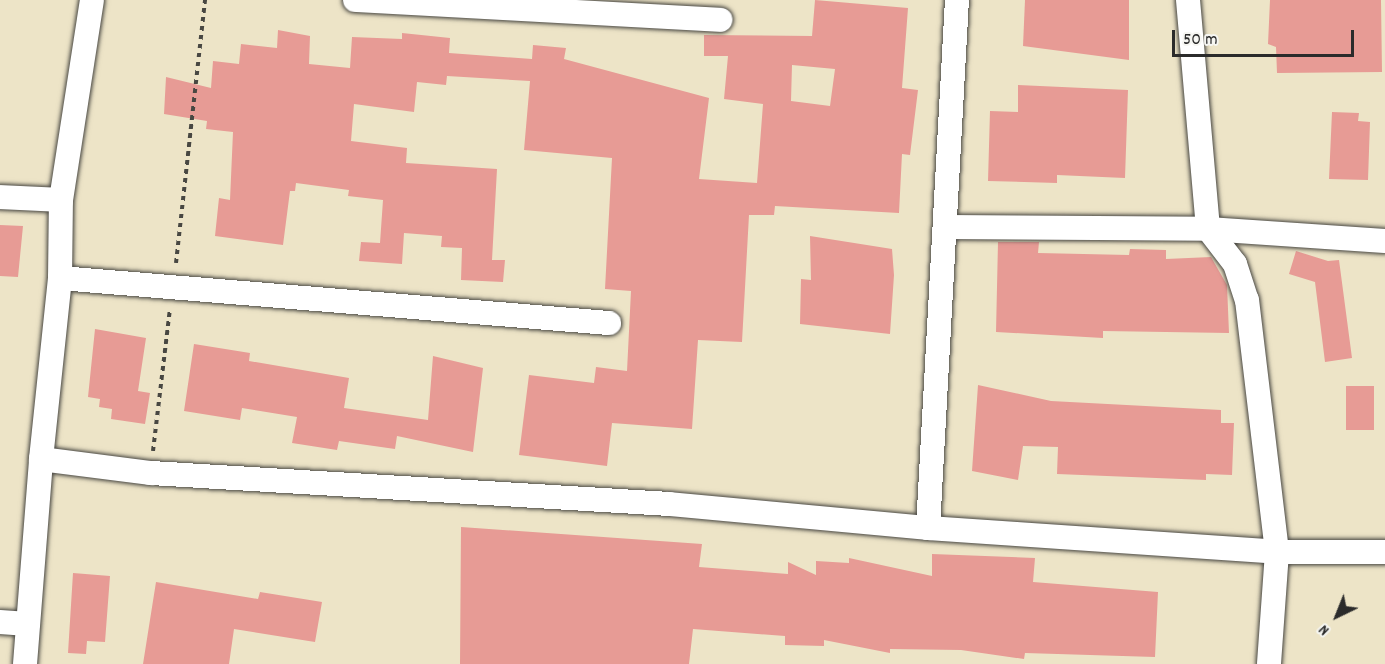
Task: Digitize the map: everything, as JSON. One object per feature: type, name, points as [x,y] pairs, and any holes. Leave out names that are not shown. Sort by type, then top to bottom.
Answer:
[{"type":"street","points":[[25,664],[41,459],[60,279],[61,200],[92,0]]},
{"type":"street","points":[[355,0],[720,20]]},
{"type":"street","points":[[928,528],[957,0]]},
{"type":"street","points":[[1188,0],[1208,229],[1235,264],[1247,300],[1277,552],[1269,664]]},
{"type":"street","points":[[0,197],[61,200]]},
{"type":"street","points":[[946,226],[1208,229],[1385,241]]},
{"type":"street","points":[[60,279],[172,290],[609,323]]},
{"type":"street","points":[[41,459],[151,472],[425,492],[669,504],[928,528],[1277,552],[1385,552]]},
{"type":"street","points":[[0,622],[28,624]]},
{"type":"path","points":[[151,472],[205,0]]},
{"type":"building","points":[[815,0],[908,8],[902,88],[918,90],[910,155],[902,154],[899,213],[775,206],[774,215],[749,215],[742,342],[698,340],[692,429],[612,423],[607,466],[519,455],[529,375],[594,383],[596,367],[627,371],[631,291],[605,289],[612,158],[524,150],[530,81],[447,76],[446,85],[417,82],[414,112],[354,104],[351,141],[407,148],[406,163],[497,169],[492,260],[505,260],[503,282],[461,280],[462,248],[441,247],[442,236],[404,233],[402,264],[359,261],[361,242],[380,243],[383,200],[348,196],[349,190],[296,183],[295,191],[290,191],[283,245],[215,236],[219,198],[230,200],[233,132],[206,129],[207,121],[164,114],[166,77],[211,88],[213,61],[239,64],[241,44],[277,48],[278,30],[310,36],[309,64],[350,68],[352,37],[402,39],[402,33],[450,38],[449,53],[532,59],[533,45],[566,48],[564,59],[709,98],[699,179],[757,183],[763,104],[724,99],[728,56],[704,56],[704,35],[812,36]],"holes":[[[792,65],[835,69],[830,106],[791,101]]]},
{"type":"building","points":[[1025,0],[1129,0],[1129,60],[1023,46]]},
{"type":"building","points":[[1270,0],[1381,0],[1382,72],[1277,73],[1276,47],[1268,44]]},
{"type":"building","points":[[1018,85],[1128,90],[1125,178],[1057,175],[1057,183],[988,181],[990,111],[1018,112]]},
{"type":"building","points":[[1332,112],[1359,113],[1358,121],[1370,122],[1368,180],[1329,179]]},
{"type":"building","points":[[0,225],[23,226],[18,277],[0,276]]},
{"type":"building","points":[[810,236],[892,249],[894,275],[890,334],[800,324],[801,279],[811,280]]},
{"type":"building","points":[[998,242],[1039,242],[1038,253],[1129,255],[1130,249],[1166,250],[1166,259],[1211,257],[1227,285],[1229,333],[1103,331],[1103,338],[996,332]]},
{"type":"building","points":[[1296,251],[1328,261],[1339,260],[1352,358],[1325,362],[1315,282],[1289,274]]},
{"type":"building","points":[[95,329],[146,338],[138,391],[150,393],[145,424],[111,419],[112,409],[99,407],[100,399],[88,397]]},
{"type":"building","points":[[194,344],[250,353],[249,361],[349,378],[344,408],[428,420],[433,356],[483,368],[473,452],[397,436],[395,449],[339,441],[337,450],[292,443],[297,417],[242,408],[240,420],[184,411]]},
{"type":"building","points":[[978,385],[1051,401],[1221,410],[1221,423],[1234,423],[1232,475],[1206,474],[1206,480],[1057,474],[1058,447],[1023,446],[1018,480],[972,471]]},
{"type":"building","points":[[1346,386],[1374,386],[1374,430],[1346,430]]},
{"type":"building","points":[[461,527],[702,544],[699,567],[788,574],[788,562],[816,575],[816,561],[849,563],[849,558],[932,576],[932,554],[1035,558],[1033,582],[1158,592],[1155,657],[1025,653],[1024,659],[961,650],[890,649],[890,653],[824,640],[824,646],[785,645],[785,636],[693,629],[689,664],[460,664]]},
{"type":"building","points":[[73,573],[110,576],[105,642],[87,641],[86,654],[68,653]]},
{"type":"building","points":[[156,582],[258,599],[260,592],[322,602],[315,642],[234,629],[229,664],[143,664]]}]
